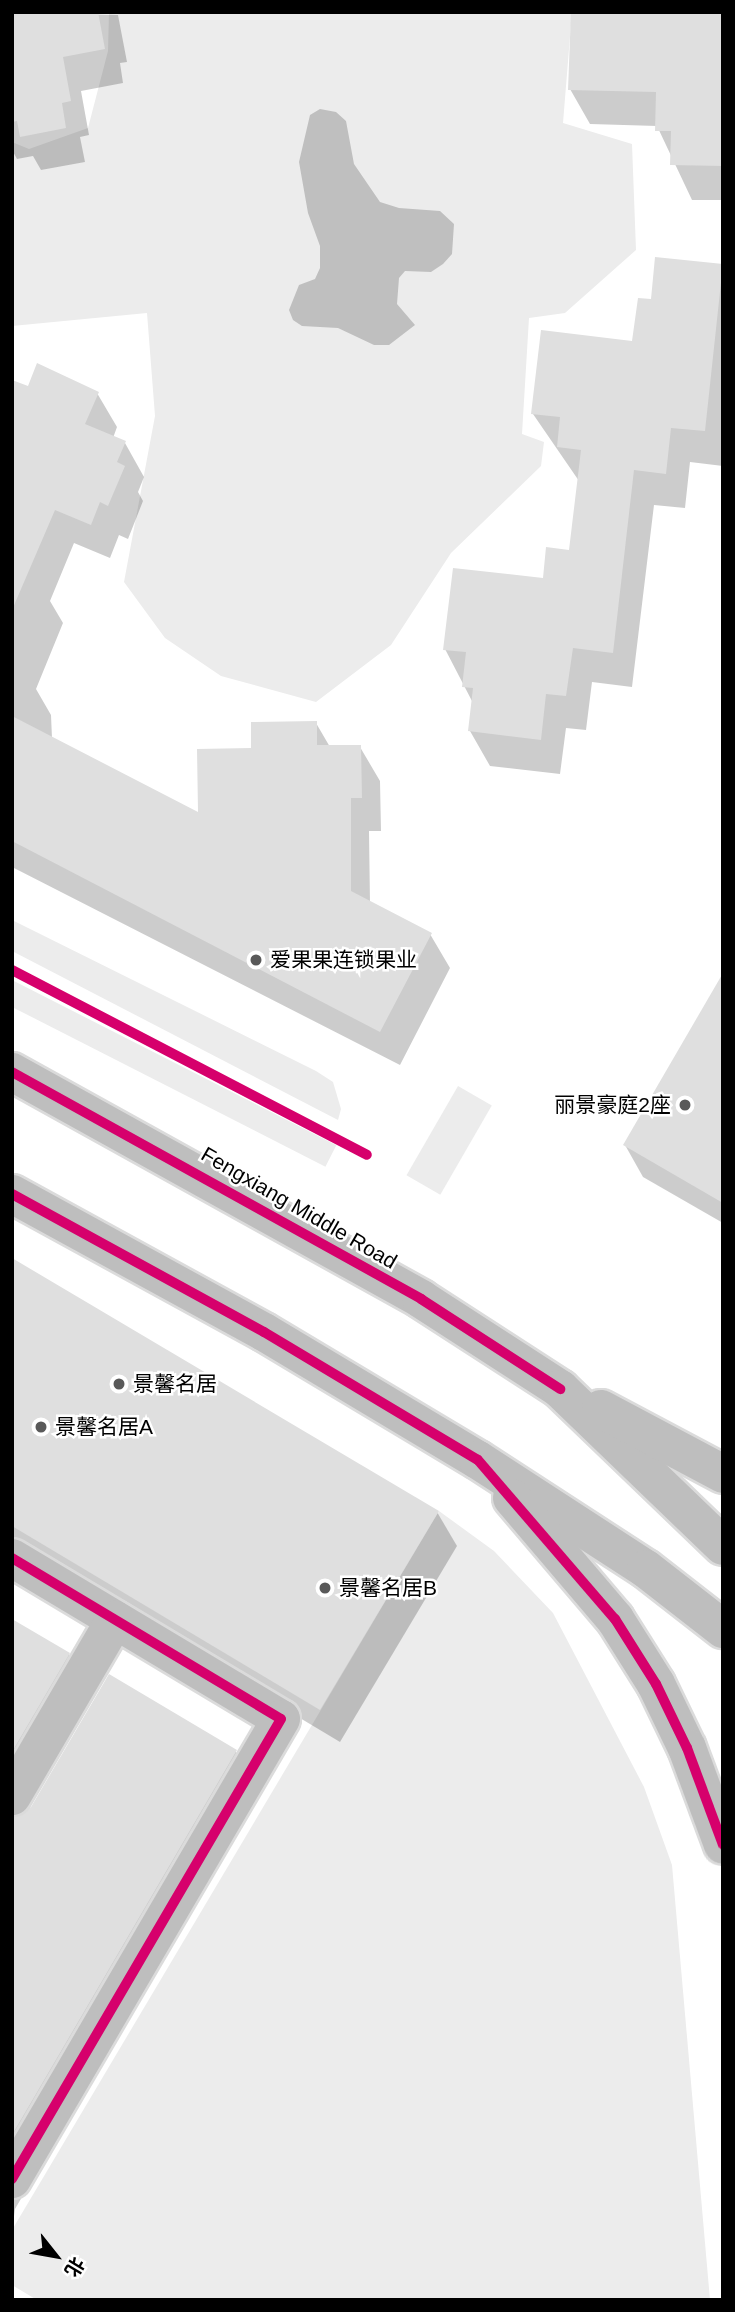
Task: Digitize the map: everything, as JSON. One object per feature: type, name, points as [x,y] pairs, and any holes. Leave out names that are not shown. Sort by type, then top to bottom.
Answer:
[{"type":"main road","name":"Fengxiang Middle Road","points":[[12,1072],[421,1299],[560,1389],[723,1546]]},
{"type":"main road","points":[[12,1194],[264,1332],[478,1460],[646,1569],[723,1629]]},
{"type":"main road","points":[[560,1389],[723,1474]]},
{"type":"main road","points":[[478,1460],[567,1559],[622,1630],[687,1748],[723,1845]]},
{"type":"main road","points":[[12,1558],[281,1719],[12,2179]]},
{"type":"main road","points":[[12,1796],[115,1620]]},
{"type":"shaded area","points":[[109,12],[572,12],[563,123],[632,144],[636,250],[565,313],[529,318],[522,434],[544,442],[541,466],[451,553],[391,645],[316,702],[221,676],[165,638],[124,582],[155,416],[147,313],[12,326],[12,142],[29,149],[88,128],[108,51]]},
{"type":"shaded area","points":[[320,109],[336,112],[346,121],[354,164],[380,202],[399,208],[440,211],[454,224],[452,254],[443,264],[431,272],[405,271],[399,278],[397,304],[415,325],[389,345],[374,345],[338,328],[302,326],[293,320],[289,310],[299,285],[315,279],[320,268],[320,246],[308,213],[299,162],[310,115]]},
{"type":"shaded area","points":[[12,920],[316,1071],[333,1082],[341,1109],[338,1120],[12,951]]},
{"type":"shaded area","points":[[12,980],[336,1145],[325,1167],[12,1007]]},
{"type":"shaded area","points":[[458,1086],[492,1106],[440,1195],[406,1175]]},
{"type":"shaded area","points":[[439,1511],[494,1551],[553,1613],[644,1787],[672,1865],[710,2300],[37,2300],[12,2285],[12,2230]]},
{"type":"building","points":[[12,12],[98,12],[105,49],[63,57],[71,101],[62,103],[66,128],[20,137],[17,121],[12,122]]},
{"type":"building","points":[[571,12],[723,12],[723,166],[670,165],[671,131],[655,131],[656,92],[568,90]]},
{"type":"building","points":[[655,257],[723,264],[705,431],[671,428],[666,474],[634,470],[613,653],[573,648],[566,696],[546,694],[541,740],[468,731],[473,688],[462,687],[466,652],[443,650],[453,568],[543,578],[546,547],[569,550],[581,450],[557,447],[560,417],[531,414],[541,330],[632,341],[638,298],[651,299]]},
{"type":"building","points":[[37,363],[99,392],[85,424],[126,441],[117,462],[125,466],[108,506],[100,502],[91,525],[55,510],[12,610],[12,380],[28,386]]},
{"type":"building","points":[[12,716],[198,812],[197,749],[251,748],[251,722],[317,721],[317,745],[361,745],[362,798],[351,798],[351,891],[432,933],[380,1032],[12,841]]},
{"type":"building","name":"丽景豪庭2座","points":[[723,973],[723,1203],[623,1145]]},
{"type":"building","name":"景馨名居","points":[[12,1258],[439,1511],[320,1710],[12,1526]]},
{"type":"building","points":[[12,1619],[70,1653],[12,1752]]},
{"type":"building","points":[[109,1674],[237,1750],[12,2135],[12,1818],[31,1807]]},
{"type":"cycle path","points":[[12,970],[367,1155]]},
{"type":"cycle path","points":[[12,1072],[421,1299],[560,1389]]},
{"type":"cycle path","points":[[12,1194],[264,1332],[478,1460],[615,1619],[656,1684],[687,1748],[723,1845]]},
{"type":"cycle path","points":[[12,1558],[281,1719],[12,2179]]},
{"type":"place","name":"爱果果连锁果业","points":[[256,960]]},
{"type":"place","name":"丽景豪庭2座","points":[[685,1105]]},
{"type":"place","name":"景馨名居","points":[[119,1384]]},
{"type":"place","name":"景馨名居A","points":[[41,1427]]},
{"type":"place","name":"景馨名居B","points":[[325,1588]]}]
